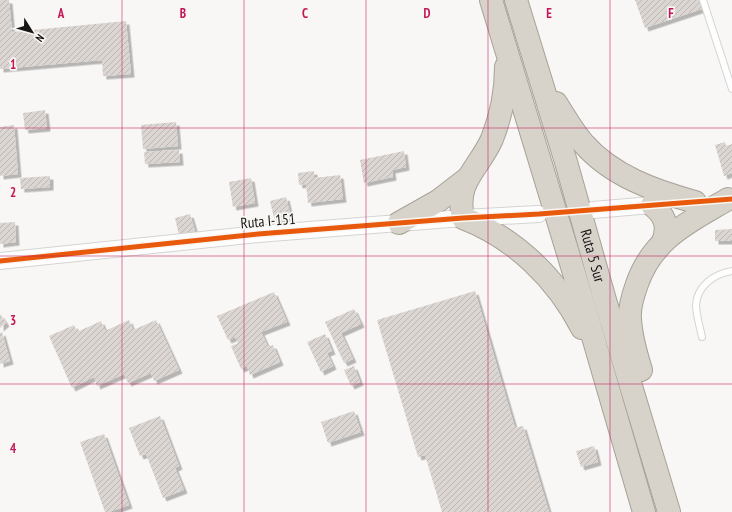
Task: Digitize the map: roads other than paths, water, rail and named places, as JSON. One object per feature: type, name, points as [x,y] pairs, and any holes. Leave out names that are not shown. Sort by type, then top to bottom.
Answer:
[{"type":"highway","name":"Ruta 5 Sur","points":[[491,0],[644,512]]},
{"type":"highway","name":"Ruta 5 Sur","points":[[516,0],[566,162],[605,300],[667,505]]},
{"type":"highway","points":[[505,44],[506,78],[501,111],[491,141],[477,166],[468,178],[462,193],[461,201],[463,218],[479,224],[508,242],[547,277],[568,304],[602,371]]},
{"type":"highway","points":[[532,54],[549,90],[571,128],[584,145],[596,156],[607,165],[632,180],[671,195],[695,202]]},
{"type":"highway","points":[[399,223],[438,200],[468,178]]},
{"type":"highway","points":[[667,505],[659,445],[634,347],[630,319],[635,290],[640,276],[654,252],[663,242],[683,225],[730,199]]},
{"type":"highway","points":[[652,205],[660,212],[666,223],[663,242]]},
{"type":"street","points":[[592,210],[730,199]]},
{"type":"street","name":"Ruta I-151","points":[[0,261],[258,234],[463,218],[539,214]]},
{"type":"lane","points":[[703,0],[732,89]]},
{"type":"lane","points":[[702,337],[696,307],[697,294],[716,275],[732,271]]}]
